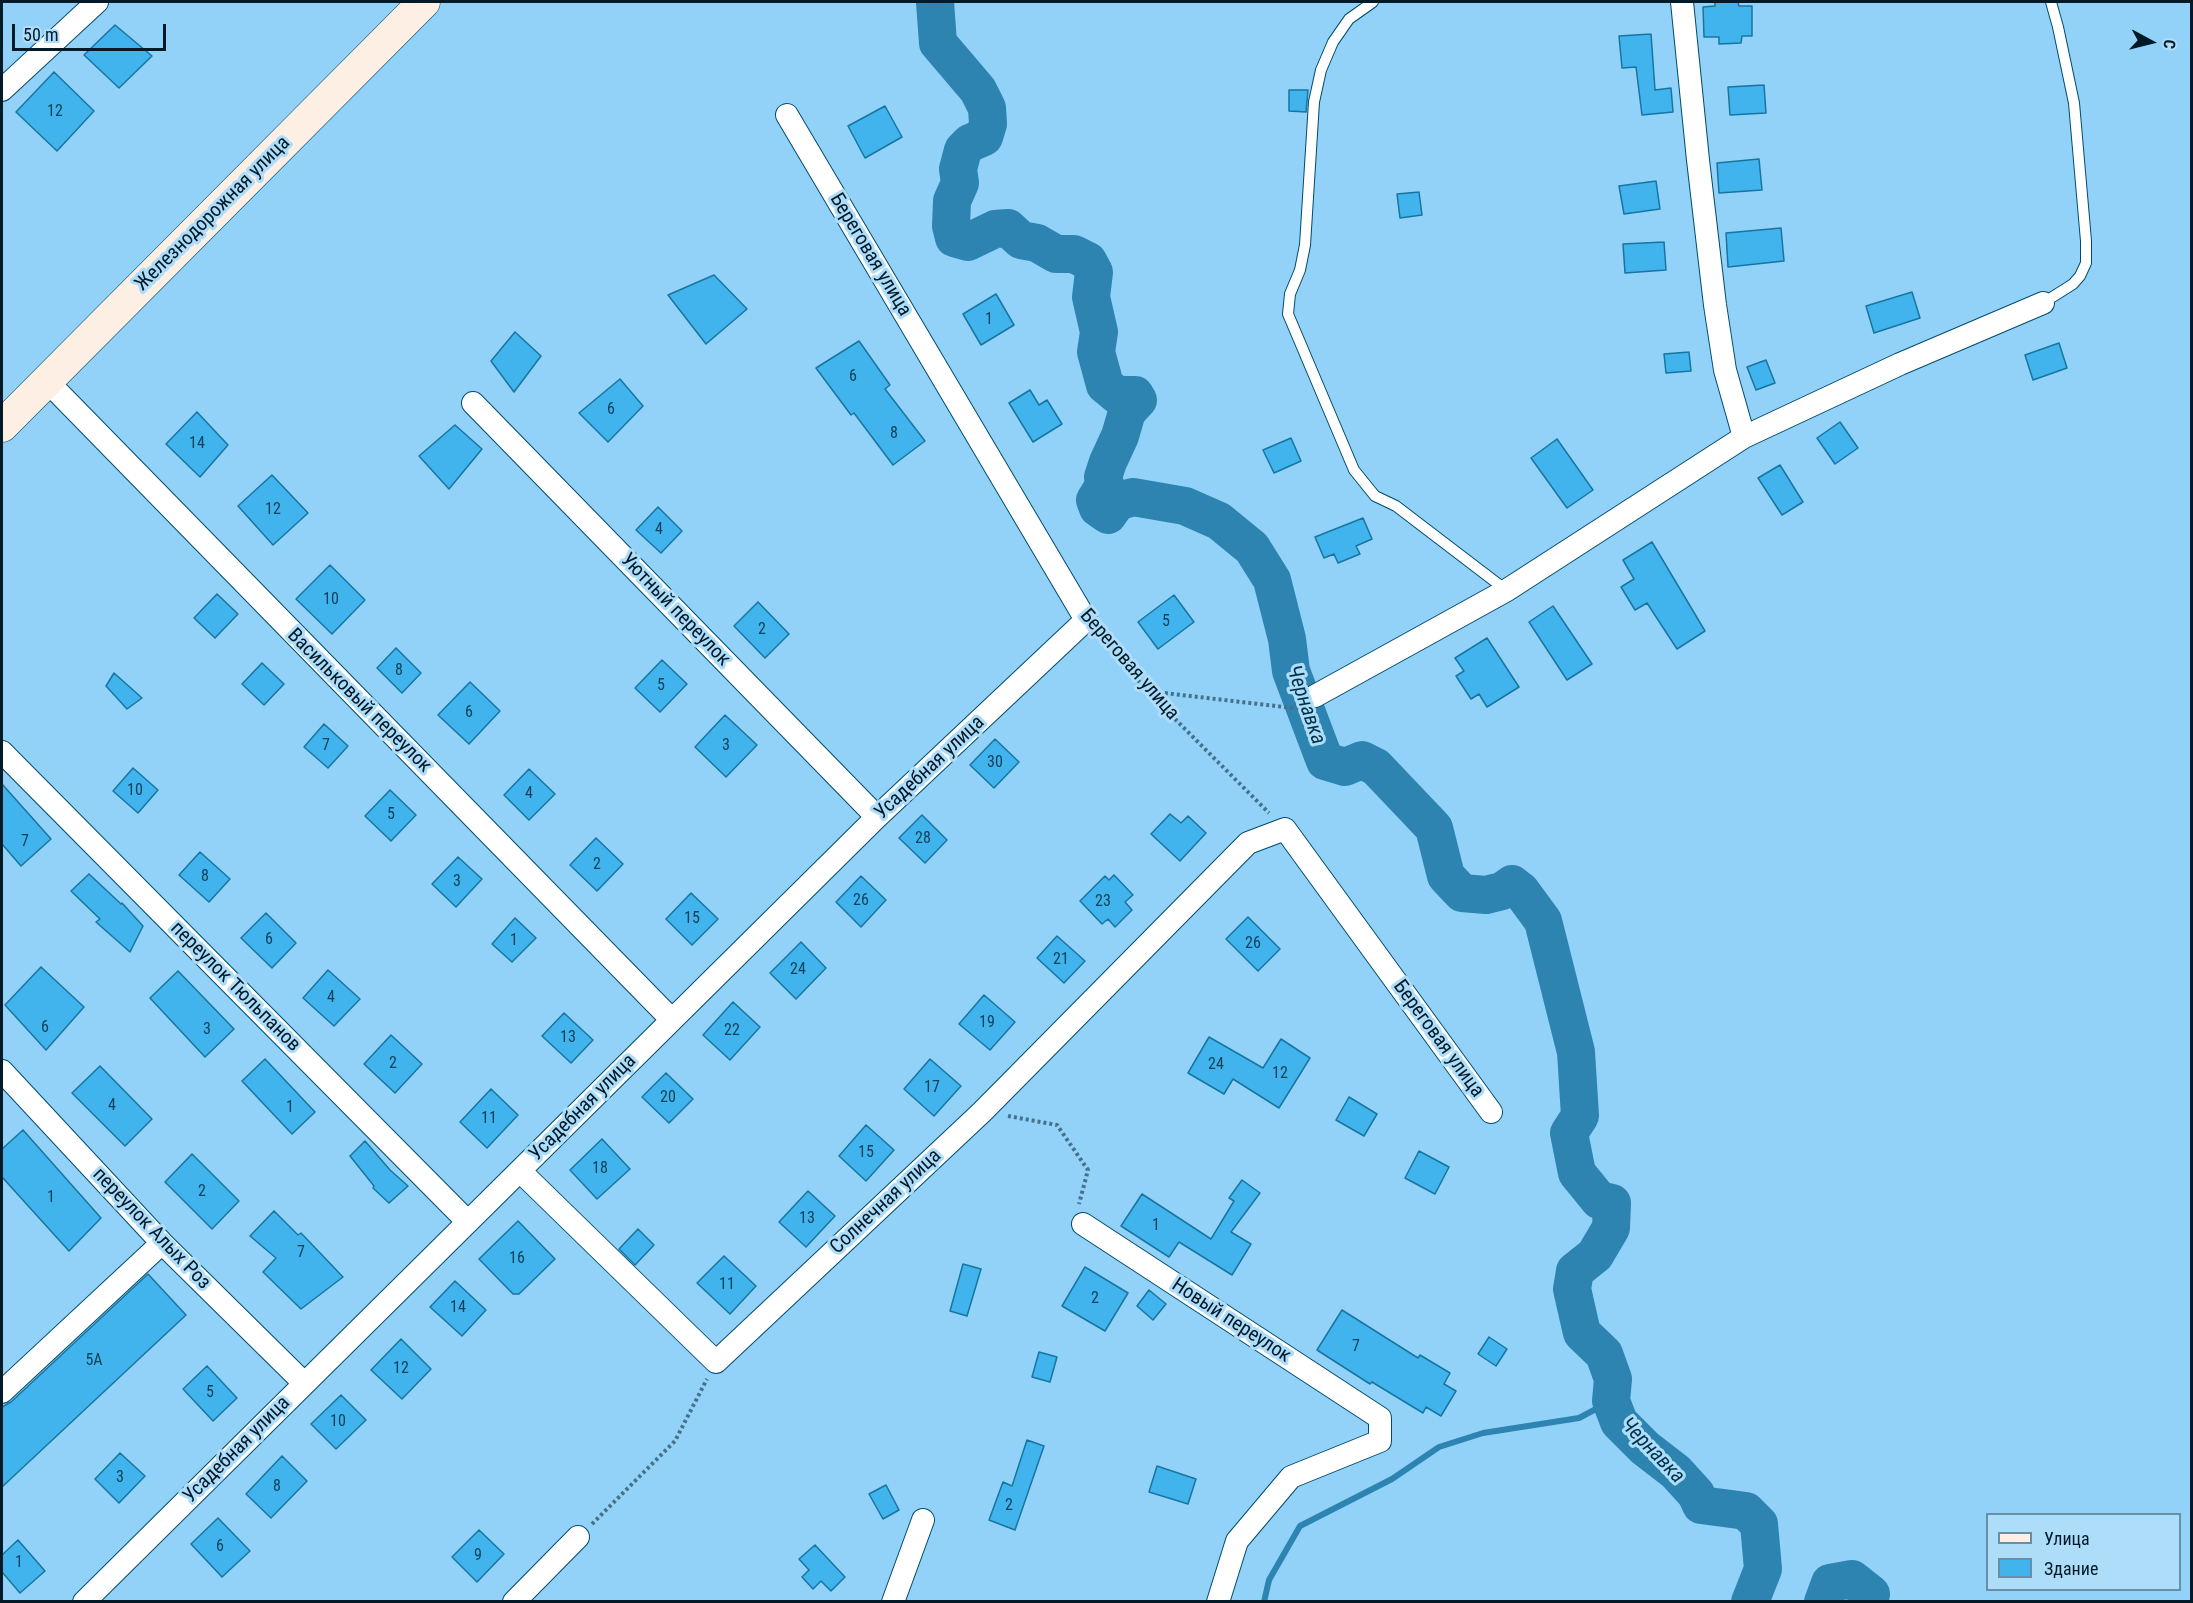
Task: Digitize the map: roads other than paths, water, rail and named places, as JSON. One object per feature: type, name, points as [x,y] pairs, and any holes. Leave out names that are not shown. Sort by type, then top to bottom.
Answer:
[{"type":"street","points":[[2,90],[97,2]]},
{"type":"street","name":"Железнодорожная улица","points":[[2,426],[424,2]]},
{"type":"street","points":[[1682,2],[1715,305],[1725,370],[1744,437]]},
{"type":"street","name":"Береговая улица","points":[[787,115],[1086,620]]},
{"type":"street","points":[[1315,696],[1507,590],[1744,437],[1900,364],[2043,303]]},
{"type":"street","name":"Васильковый переулок","points":[[46,381],[672,1020]]},
{"type":"street","name":"Уютный переулок","points":[[473,403],[877,817]]},
{"type":"street","name":"Усадебная улица","points":[[84,1602],[877,817],[1086,620]]},
{"type":"street","name":"переулок Тюльпанов","points":[[2,752],[468,1222]]},
{"type":"street","name":"Береговая улица","points":[[1285,829],[1491,1112]]},
{"type":"street","name":"Солнечная улица","points":[[520,1171],[716,1362],[982,1112],[1248,843],[1285,829]]},
{"type":"street","name":"переулок Алых Роз","points":[[2,1071],[162,1243],[304,1383]]},
{"type":"street","name":"Новый переулок","points":[[1083,1224],[1380,1418],[1380,1441],[1291,1477],[1237,1541],[1218,1602]]},
{"type":"street","points":[[2,1392],[162,1243]]},
{"type":"street","points":[[893,1602],[923,1520]]},
{"type":"street","points":[[514,1602],[578,1537]]},
{"type":"lane","points":[[1373,2],[1349,19],[1333,42],[1321,70],[1314,102],[1305,245],[1300,270],[1290,294],[1288,314],[1353,470],[1375,496],[1396,506],[1507,590]]},
{"type":"lane","points":[[2043,303],[2073,284],[2080,276],[2086,262],[2074,103],[2051,2]]},
{"type":"water","points":[[1437,834],[1450,844],[1455,857],[1443,866],[1444,872],[1440,874],[1433,873],[1422,855]]},
{"type":"water","points":[[1557,961],[1565,961],[1570,971],[1571,981],[1563,989],[1552,989],[1547,986],[1545,976],[1547,968]]},
{"type":"waterway","name":"Чернавка","points":[[935,2],[938,43],[978,90],[987,108],[988,124],[984,137],[970,143],[963,150],[958,169],[960,183],[952,201],[951,226],[954,238],[968,242],[995,229],[1008,228],[1021,240],[1037,243],[1056,254],[1074,254],[1088,261],[1094,272],[1091,297],[1099,332],[1096,352],[1105,385],[1117,395],[1135,395],[1138,400],[1127,412],[1120,436],[1108,462],[1103,477],[1105,484],[1095,500],[1098,508],[1108,515],[1117,502],[1133,497],[1185,506],[1219,521],[1252,548],[1272,580],[1287,639],[1291,671],[1325,761],[1345,767],[1362,760],[1376,767],[1434,828],[1446,876],[1462,893],[1486,895],[1502,891],[1512,884],[1521,891],[1543,921],[1576,1052],[1580,1116],[1569,1133],[1577,1173],[1599,1200],[1612,1203],[1611,1228],[1595,1255],[1575,1271],[1572,1289],[1582,1333],[1604,1354],[1613,1379],[1611,1401],[1619,1422],[1645,1448],[1676,1472],[1696,1494],[1701,1505],[1746,1511],[1759,1524],[1763,1569],[1750,1602]]},
{"type":"waterway","points":[[1264,1602],[1269,1580],[1300,1526],[1392,1479],[1439,1447],[1483,1433],[1579,1418],[1611,1401]]},
{"type":"waterway","name":"Чернавка","points":[[1823,1602],[1830,1583],[1852,1579],[1871,1594],[1869,1602]]}]
